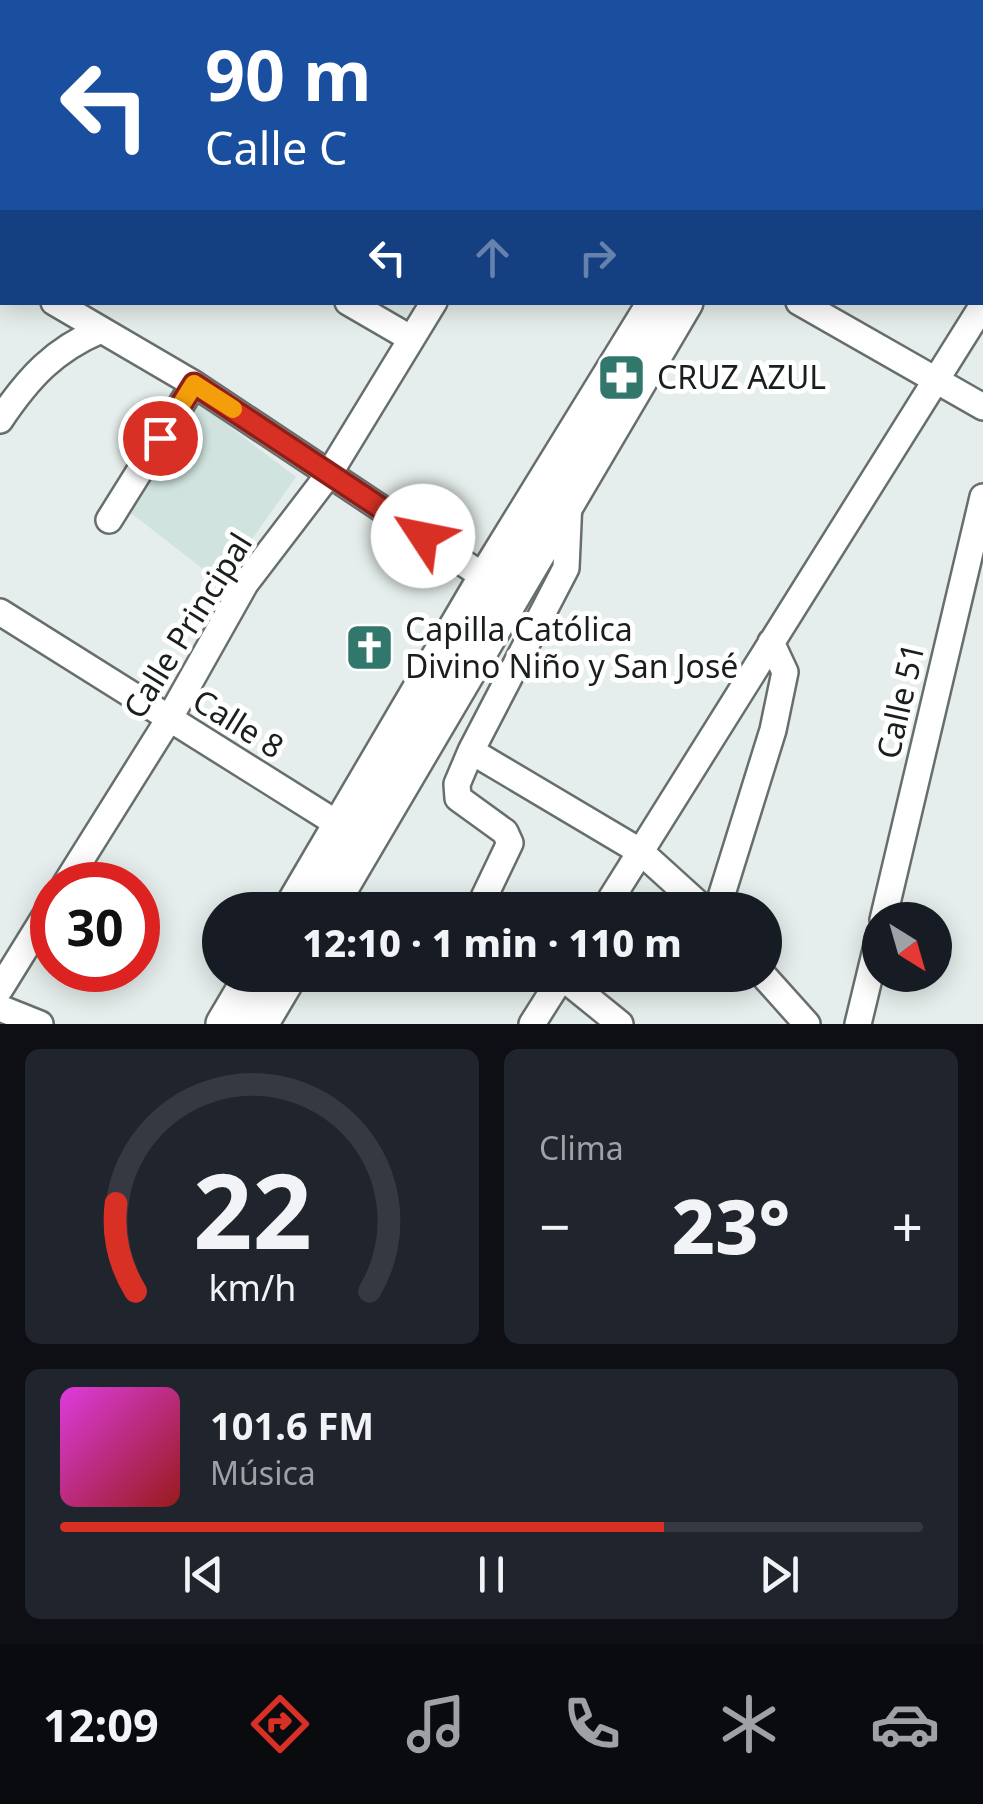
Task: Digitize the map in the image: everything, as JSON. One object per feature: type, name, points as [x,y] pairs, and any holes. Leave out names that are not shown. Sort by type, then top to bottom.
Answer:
[{"type":"highway","points":[[302,892],[486,578],[654,305]]},
{"type":"highway","points":[[338,892],[683,305]]},
{"type":"highway","points":[[224,1024],[243,992]]},
{"type":"highway","points":[[260,1024],[278,992]]},
{"type":"street","points":[[59,305],[194,384],[486,578]]},
{"type":"street","points":[[353,305],[410,338]]},
{"type":"street","name":"Calle Principal","points":[[79,862],[169,719],[245,584],[329,474],[432,305]]},
{"type":"street","points":[[804,305],[983,407]]},
{"type":"street","points":[[615,892],[983,305]]},
{"type":"street","points":[[0,420],[23,387],[65,346],[101,330]]},
{"type":"street","points":[[109,520],[194,384]]},
{"type":"street","name":"Calle 51","points":[[887,902],[983,497]]},
{"type":"street","points":[[487,892],[510,843],[505,832],[458,798],[457,784],[566,568],[569,500]]},
{"type":"street","name":"Calle 8","points":[[0,612],[341,826]]},
{"type":"street","points":[[722,892],[774,730],[786,672],[772,642]]},
{"type":"street","points":[[471,751],[641,852],[685,892]]},
{"type":"street","points":[[0,989],[30,941]]},
{"type":"street","points":[[532,1024],[552,992]]},
{"type":"street","points":[[581,992],[620,1024]]},
{"type":"street","points":[[779,992],[808,1024]]},
{"type":"street","points":[[858,1024],[866,992]]},
{"type":"street","points":[[0,1008],[40,1024]]},
{"type":"shaded area","points":[[197,402],[296,477],[221,583],[127,510]]},
{"type":"slow traffic","points":[[183,402],[194,384],[233,409]]},
{"type":"place","name":"CRUZ AZUL","points":[[622,378]]},
{"type":"place","name":"Capilla Católica Divino Niño y San José","points":[[370,648]]},
{"type":"route","points":[[160,438],[194,384],[423,536]]}]
